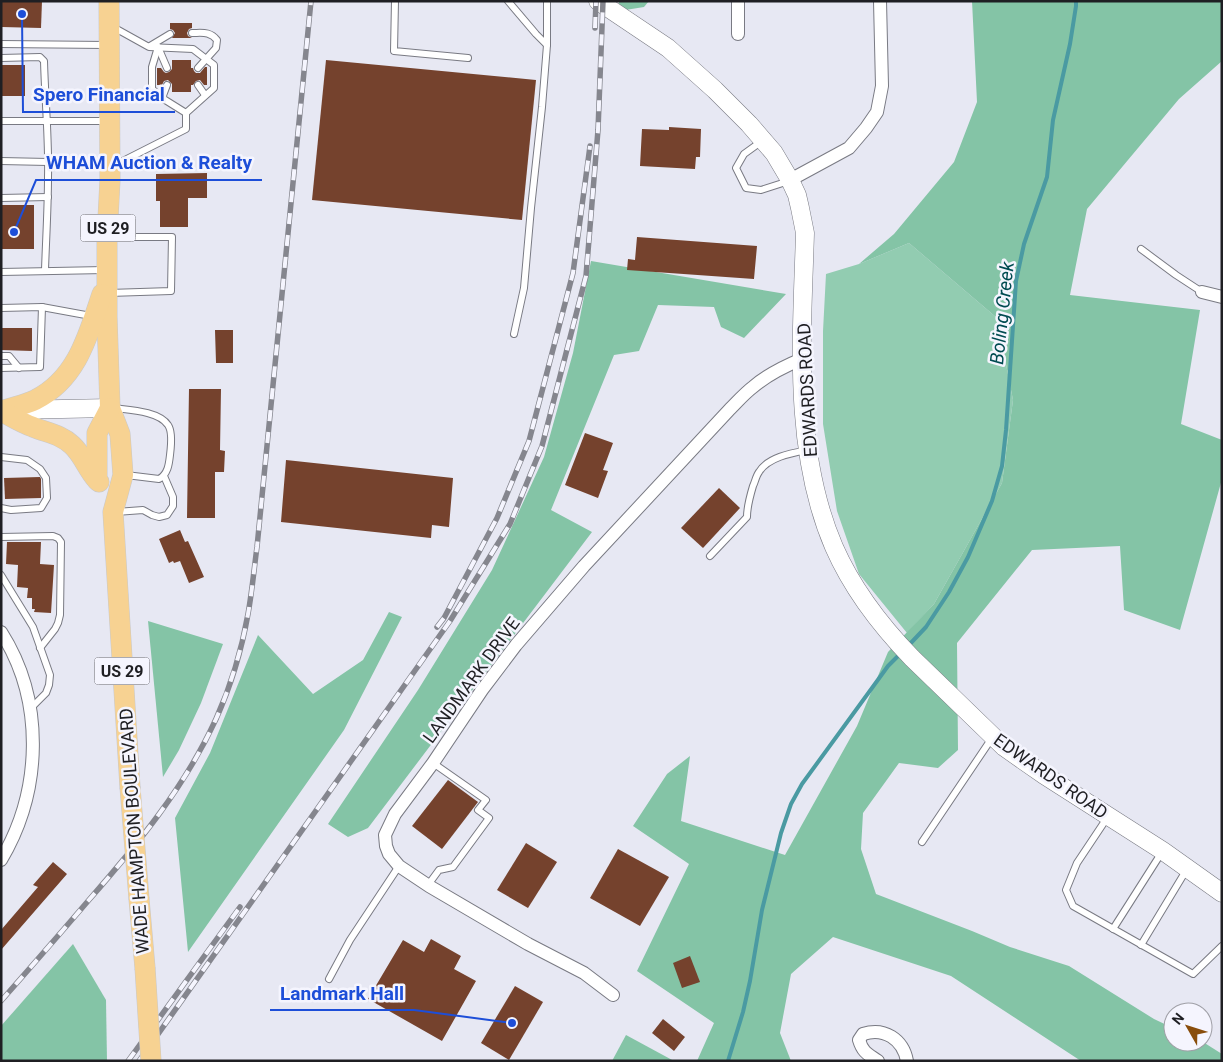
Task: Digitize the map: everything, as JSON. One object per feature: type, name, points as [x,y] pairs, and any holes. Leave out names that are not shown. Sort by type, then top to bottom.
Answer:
[{"type":"main road","name":"US 29","points":[[108,280],[110,167],[109,1]]},
{"type":"main road","name":"EDWARDS ROAD","points":[[598,1],[668,48],[715,90],[749,124],[774,154],[797,195],[805,233],[802,358],[804,407],[809,450],[817,498],[825,523],[856,588],[906,652],[992,737],[1032,767],[1162,851],[1222,893]]},
{"type":"main road","points":[[1,411],[34,400],[56,386],[68,373],[101,317],[108,280]]},
{"type":"main road","name":"WADE HAMPTON BOULEVARD","points":[[101,317],[110,408],[120,434],[123,475],[113,512],[130,787],[151,1061]]},
{"type":"main road","points":[[1,411],[110,408]]},
{"type":"main road","name":"WADE HAMPTON BOULEVARD","points":[[110,408],[97,433],[98,480],[113,512]]},
{"type":"main road","points":[[1,411],[32,427],[66,440],[78,451],[91,473],[98,480]]},
{"type":"street","points":[[738,1],[738,34]]},
{"type":"street","points":[[790,180],[849,148],[877,112],[882,86],[880,1]]},
{"type":"street","points":[[1202,292],[1222,297]]},
{"type":"street","name":"LANDMARK DRIVE","points":[[614,995],[584,973],[528,944],[399,866],[389,854],[385,835],[395,814],[433,763],[482,690],[516,645],[584,566],[751,388],[763,379],[802,358]]},
{"type":"street","points":[[1,632],[23,678],[33,729],[30,784],[21,817],[1,860]]},
{"type":"street","points":[[878,1061],[862,1048],[860,1040],[863,1034],[880,1031],[894,1038],[902,1047],[907,1061]]},
{"type":"lane","points":[[395,1],[394,51],[468,58]]},
{"type":"lane","points":[[508,1],[547,45]]},
{"type":"lane","points":[[514,334],[524,288],[542,107],[547,45],[547,1]]},
{"type":"lane","points":[[732,1],[738,1]]},
{"type":"lane","points":[[109,25],[149,47],[193,48],[214,66],[214,88],[186,113],[186,129],[110,167]]},
{"type":"lane","points":[[192,33],[207,33],[213,35],[217,40],[216,48],[198,68]]},
{"type":"lane","points":[[149,47],[170,34]]},
{"type":"lane","points":[[1,44],[109,45]]},
{"type":"lane","points":[[158,47],[166,68]]},
{"type":"lane","points":[[158,47],[152,67],[152,89],[162,98],[186,113]]},
{"type":"lane","points":[[1,58],[40,57],[44,61],[48,162],[45,270]]},
{"type":"lane","points":[[162,98],[166,85]]},
{"type":"lane","points":[[198,85],[205,95]]},
{"type":"lane","points":[[1,122],[110,122]]},
{"type":"lane","points":[[763,140],[744,154],[736,168],[746,188],[761,190],[790,180]]},
{"type":"lane","points":[[1,161],[48,162]]},
{"type":"lane","points":[[1,198],[48,197]]},
{"type":"lane","points":[[1,272],[45,270],[170,291],[172,236],[108,237]]},
{"type":"lane","points":[[1141,249],[1202,292]]},
{"type":"lane","points":[[1,308],[42,307],[101,317]]},
{"type":"lane","points":[[1,368],[40,367],[42,307]]},
{"type":"lane","points":[[1,356],[9,356],[19,368]]},
{"type":"lane","points":[[110,408],[154,414],[168,424],[170,431],[170,456],[164,476],[160,479],[123,475]]},
{"type":"lane","points":[[710,556],[747,517],[751,493],[758,472],[767,463],[787,454],[809,450]]},
{"type":"lane","points":[[1,458],[26,460],[40,469],[46,478],[47,498],[41,508],[11,510],[1,508]]},
{"type":"lane","points":[[113,512],[143,510],[159,517],[166,515],[173,506],[174,497],[164,476]]},
{"type":"lane","points":[[1,537],[53,536],[61,542],[60,615],[58,623],[40,648]]},
{"type":"lane","points":[[1,575],[33,627],[50,675],[50,685],[46,693],[30,708]]},
{"type":"lane","points":[[922,842],[992,737]]},
{"type":"lane","points":[[428,885],[439,870],[453,868],[489,818],[478,810],[486,800],[433,763]]},
{"type":"lane","points":[[1108,816],[1077,862],[1066,890],[1074,906],[1193,974],[1222,946]]},
{"type":"lane","points":[[1113,929],[1162,851]]},
{"type":"lane","points":[[328,979],[350,940],[399,866]]},
{"type":"lane","points":[[1141,945],[1187,868]]},
{"type":"green space","points":[[619,1],[649,1],[644,7],[619,11]]},
{"type":"green space","points":[[972,1],[1222,1],[1222,61],[1179,99],[1087,209],[1070,295],[1200,310],[1181,424],[1222,440],[1222,479],[1180,630],[1124,610],[1120,546],[1032,550],[957,643],[958,750],[938,768],[899,763],[863,813],[861,849],[876,894],[1010,947],[1069,966],[1163,1023],[1163,1052],[1213,1052],[1213,1048],[1222,1054],[1222,1061],[1081,1061],[951,976],[833,937],[791,974],[780,1033],[791,1061],[697,1061],[714,1023],[637,971],[689,864],[633,826],[667,774],[690,756],[681,821],[785,855],[857,726],[888,652],[934,604],[1002,483],[1013,400],[997,318],[909,243],[859,264],[894,234],[954,162],[977,102]]},
{"type":"green space","points":[[909,243],[997,318],[1013,400],[1002,483],[934,604],[907,633],[859,574],[837,511],[823,424],[823,331],[826,274],[859,264]]},
{"type":"green space","points":[[591,261],[786,294],[744,338],[721,327],[714,307],[658,305],[639,351],[614,355],[551,510],[592,532],[368,828],[348,837],[328,824],[418,690],[492,570],[544,457],[573,353]]},
{"type":"green space","points":[[389,612],[402,617],[344,730],[188,952],[175,818],[210,753],[258,635],[313,694],[363,660]]},
{"type":"green space","points":[[148,621],[223,644],[201,703],[179,750],[163,777]]},
{"type":"green space","points":[[73,944],[106,1000],[107,1061],[1,1061],[1,1026]]},
{"type":"green space","points":[[626,1035],[674,1061],[612,1061]]},
{"type":"building","points":[[2,1],[42,1],[41,28],[2,27]]},
{"type":"building","points":[[170,23],[192,23],[192,28],[187,33],[192,38],[172,38],[175,33],[170,29]]},
{"type":"building","points":[[172,60],[191,60],[191,68],[196,73],[200,73],[207,67],[207,85],[204,85],[200,80],[191,85],[191,92],[172,92],[172,84],[168,80],[164,81],[162,85],[157,85],[157,68],[161,68],[166,73],[169,72],[172,69]]},
{"type":"building","points":[[326,60],[536,80],[522,220],[312,200]]},
{"type":"building","points":[[1,65],[25,65],[25,96],[1,96]]},
{"type":"building","points":[[669,127],[701,129],[700,157],[696,157],[695,169],[640,166],[642,129],[669,130]]},
{"type":"building","points":[[207,173],[207,198],[188,198],[188,227],[160,227],[160,201],[156,201],[156,174]]},
{"type":"building","points":[[1,205],[34,205],[34,249],[1,249]]},
{"type":"building","points":[[637,237],[757,246],[754,279],[627,270],[628,259],[635,260]]},
{"type":"building","points":[[1,328],[32,328],[32,351],[1,350]]},
{"type":"building","points":[[215,330],[233,330],[233,363],[216,363]]},
{"type":"building","points":[[189,389],[221,389],[220,450],[225,451],[224,472],[215,472],[215,518],[187,518]]},
{"type":"building","points":[[585,433],[613,443],[603,470],[608,471],[598,498],[565,485]]},
{"type":"building","points":[[286,460],[453,478],[449,527],[432,525],[431,538],[281,522]]},
{"type":"building","points":[[40,477],[41,498],[5,499],[4,478]]},
{"type":"building","points":[[719,488],[740,508],[703,548],[681,528]]},
{"type":"building","points":[[180,530],[185,542],[188,541],[204,577],[189,583],[180,561],[169,563],[159,539]]},
{"type":"building","points":[[7,542],[41,542],[40,564],[54,565],[51,613],[34,612],[35,609],[32,609],[32,598],[27,598],[28,588],[17,587],[18,565],[6,564]]},
{"type":"building","points":[[448,780],[478,802],[442,849],[412,826]]},
{"type":"building","points":[[526,843],[557,862],[528,908],[497,890]]},
{"type":"building","points":[[618,849],[669,877],[640,926],[590,898]]},
{"type":"building","points":[[53,862],[67,874],[1,950],[1,930],[38,887],[33,885]]},
{"type":"building","points":[[431,939],[461,956],[454,969],[476,981],[442,1041],[368,999],[403,940],[424,952]]},
{"type":"building","points":[[690,956],[700,982],[682,988],[673,963]]},
{"type":"building","points":[[515,986],[543,1002],[509,1060],[481,1043]]},
{"type":"building","points":[[663,1019],[685,1037],[674,1051],[652,1033]]},
{"type":"waterway","name":"Boling Creek","points":[[908,646],[926,627],[949,592],[968,557],[992,501],[1002,466],[1016,281],[1024,244],[1047,177],[1053,120],[1070,44],[1076,1]]},
{"type":"waterway","points":[[728,1061],[750,981],[762,910],[781,833],[791,804],[802,784],[888,666],[901,653]]},
{"type":"railway","points":[[1,1001],[142,837],[175,792],[204,744],[216,719],[235,668],[248,614],[257,547],[311,1]]},
{"type":"railway","points":[[595,28],[596,1]]},
{"type":"railway","points":[[139,1061],[450,621],[510,524],[542,446],[586,276],[598,130],[603,1]]},
{"type":"railway","points":[[437,627],[444,618],[497,518],[529,441],[573,273],[590,146]]},
{"type":"railway","points":[[128,1061],[240,907]]},
{"type":"place","name":"Spero Financial","points":[[22,14]]},
{"type":"place","name":"WHAM Auction & Realty","points":[[14,232]]},
{"type":"place","name":"Landmark Hall","points":[[512,1023]]}]
